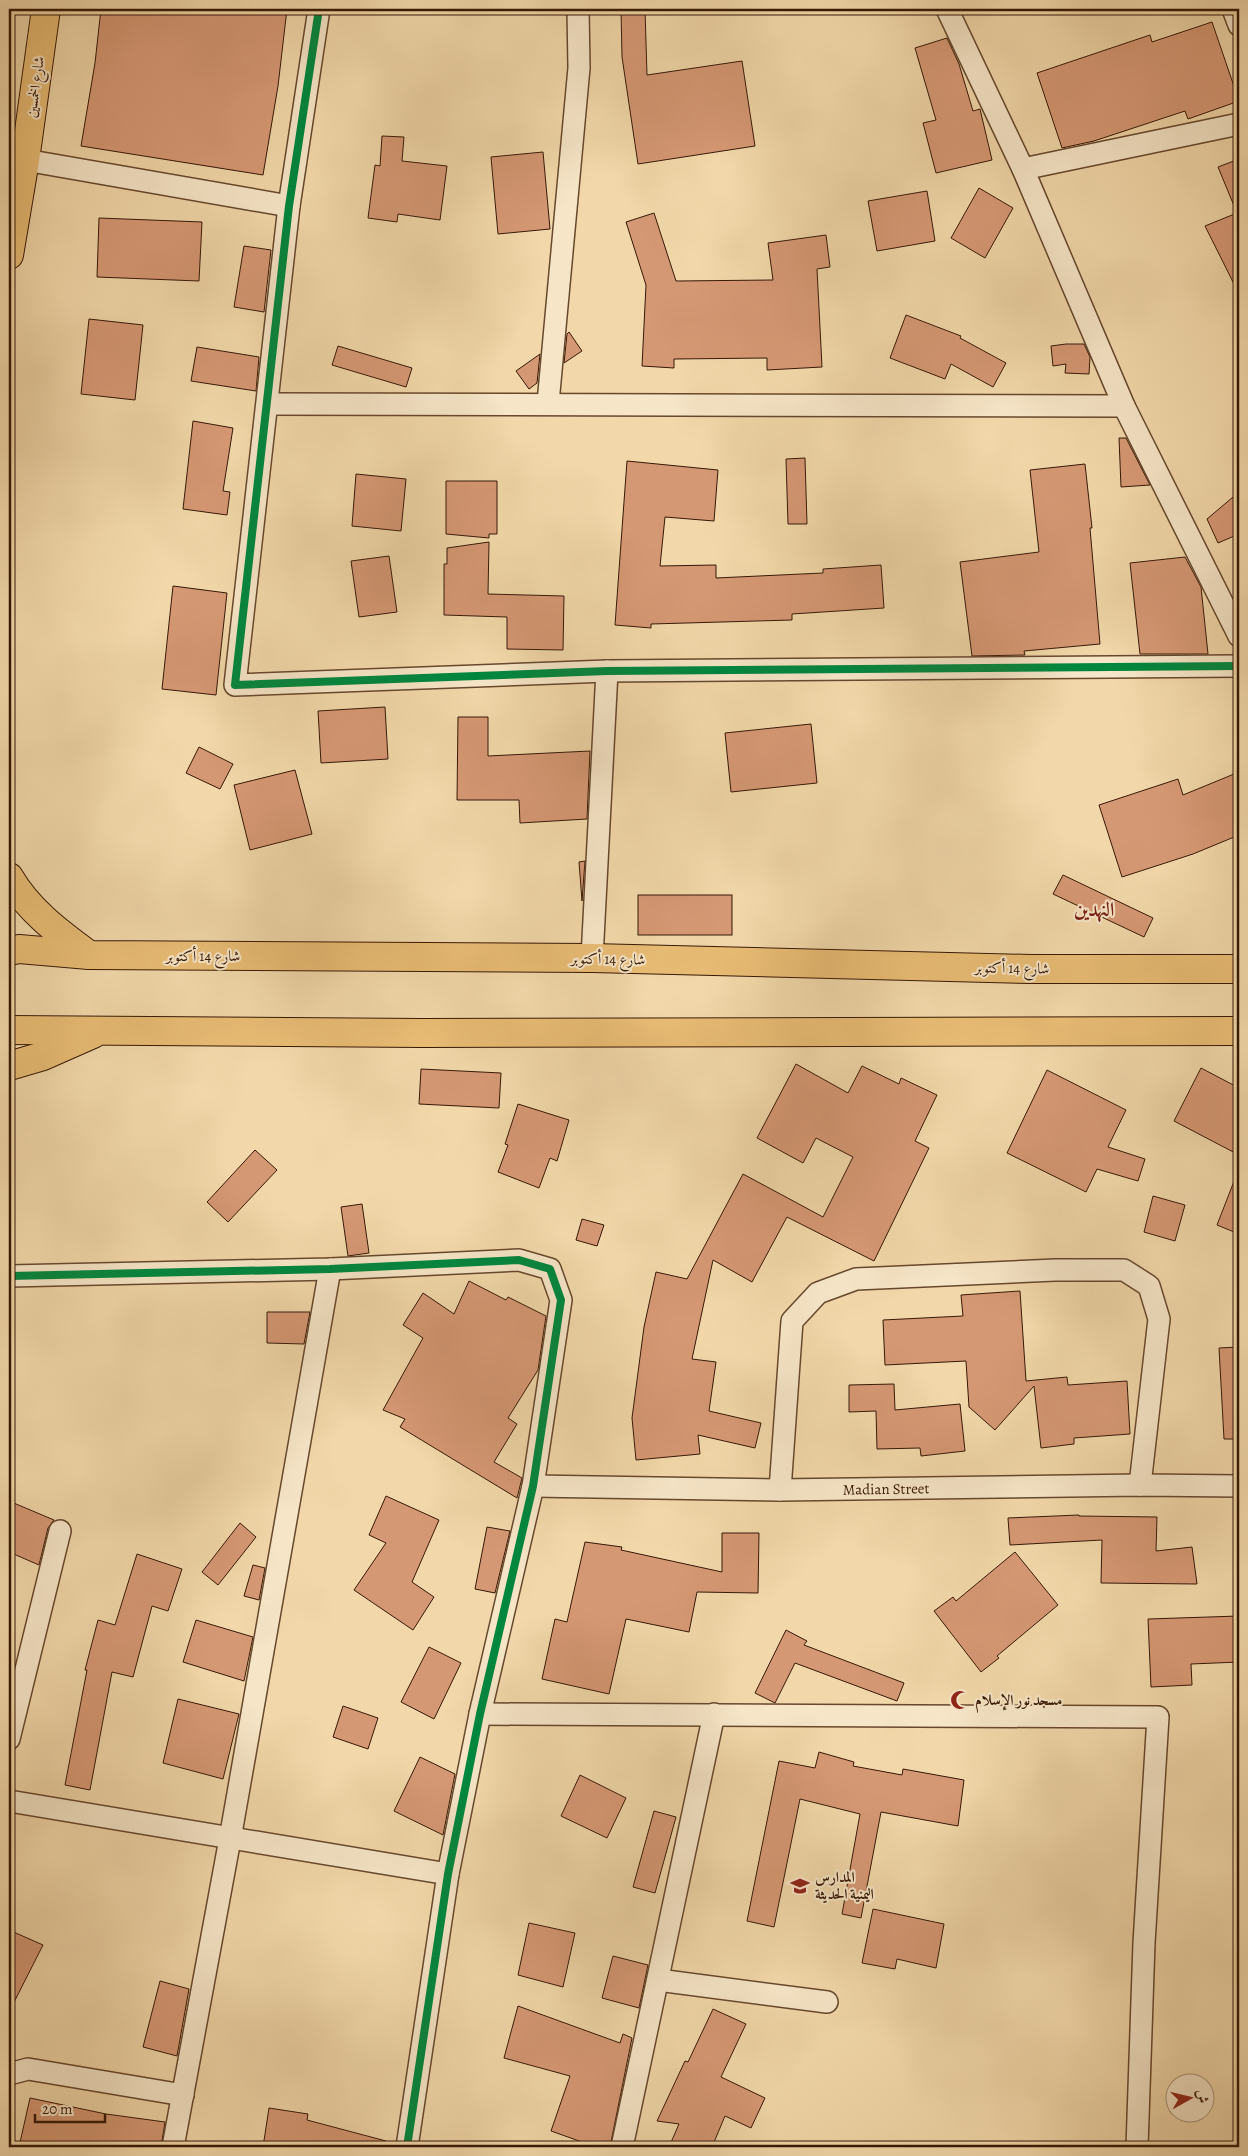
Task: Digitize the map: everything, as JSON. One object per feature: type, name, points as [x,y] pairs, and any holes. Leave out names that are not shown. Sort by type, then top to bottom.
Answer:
[{"type":"main road","name":"شارع الخمسين","points":[[9,255],[25,160],[46,9]]},
{"type":"main road","points":[[9,877],[15,887],[49,925],[89,955]]},
{"type":"main road","name":"شارع 14 أكتوبر","points":[[9,951],[19,949],[89,955],[592,958],[1031,969],[1239,970]]},
{"type":"main road","points":[[9,1030],[422,1033],[1239,1031]]},
{"type":"main road","points":[[9,1066],[42,1056],[103,1030]]},
{"type":"street","points":[[319,9],[289,206],[235,685],[607,671],[1239,666]]},
{"type":"street","points":[[548,403],[579,68],[578,9]]},
{"type":"street","points":[[947,9],[1023,170],[1124,406],[1239,636]]},
{"type":"street","points":[[1233,9],[1239,25]]},
{"type":"street","points":[[1023,170],[1239,124]]},
{"type":"street","points":[[25,160],[289,206]]},
{"type":"street","points":[[268,404],[548,403],[1124,406]]},
{"type":"street","points":[[592,958],[607,671]]},
{"type":"street","points":[[9,1276],[330,1268],[518,1260],[550,1270],[561,1300],[533,1486],[480,1714],[448,1874],[407,2147]]},
{"type":"street","points":[[173,2147],[230,1839],[330,1268]]},
{"type":"street","points":[[780,1490],[792,1321],[818,1293],[856,1278],[1055,1270],[1124,1270],[1149,1286],[1159,1319],[1140,1485]]},
{"type":"street","name":"Madian Street","points":[[533,1486],[780,1490],[1140,1485],[1239,1486]]},
{"type":"street","points":[[9,1739],[60,1531]]},
{"type":"street","points":[[480,1714],[1158,1717],[1144,1943],[1137,2147]]},
{"type":"street","points":[[622,2147],[714,1714]]},
{"type":"street","points":[[9,1800],[230,1839],[448,1874]]},
{"type":"street","points":[[658,1980],[827,2002]]},
{"type":"street","points":[[9,2074],[28,2069],[183,2094]]},
{"type":"building","points":[[101,9],[287,9],[278,86],[263,175],[81,146],[95,63]]},
{"type":"building","points":[[621,9],[645,9],[647,75],[742,61],[755,146],[638,164],[622,57]]},
{"type":"building","points":[[1212,22],[1239,101],[1188,119],[1185,111],[1094,141],[1062,148],[1037,73],[1150,35],[1152,42]]},
{"type":"building","points":[[947,38],[959,64],[973,111],[980,109],[992,160],[936,173],[923,123],[936,120],[915,48]]},
{"type":"building","points":[[382,136],[404,137],[402,161],[447,166],[440,220],[398,214],[397,222],[368,218],[375,165],[380,166]]},
{"type":"building","points":[[543,152],[550,229],[498,234],[491,157]]},
{"type":"building","points":[[1239,159],[1239,294],[1205,226],[1237,213],[1218,167]]},
{"type":"building","points":[[979,188],[1013,208],[985,258],[951,238]]},
{"type":"building","points":[[927,191],[935,241],[877,251],[868,201]]},
{"type":"building","points":[[654,213],[676,281],[773,280],[768,243],[826,235],[830,267],[817,269],[822,367],[767,370],[767,358],[674,359],[674,368],[642,366],[646,285],[626,222]]},
{"type":"building","points":[[99,218],[202,222],[199,281],[97,277]]},
{"type":"building","points":[[244,246],[271,250],[264,312],[234,307]]},
{"type":"building","points":[[906,315],[961,336],[960,338],[1006,363],[993,387],[951,364],[945,379],[890,358]]},
{"type":"building","points":[[89,319],[143,325],[135,400],[81,394]]},
{"type":"building","points":[[569,332],[582,351],[564,363],[567,334]]},
{"type":"building","points":[[1084,344],[1090,357],[1089,374],[1065,373],[1066,364],[1053,366],[1051,346]]},
{"type":"building","points":[[338,346],[412,368],[406,387],[332,365]]},
{"type":"building","points":[[197,347],[259,357],[256,391],[191,381]]},
{"type":"building","points":[[540,354],[537,383],[529,389],[516,371]]},
{"type":"building","points":[[193,421],[233,428],[223,491],[230,492],[227,515],[183,509]]},
{"type":"building","points":[[1119,438],[1126,438],[1150,485],[1121,487]]},
{"type":"building","points":[[805,458],[807,524],[788,524],[786,459]]},
{"type":"building","points":[[627,461],[718,470],[714,521],[665,517],[660,566],[716,565],[716,578],[823,573],[823,569],[881,565],[884,608],[792,614],[792,620],[651,624],[651,628],[615,625]]},
{"type":"building","points":[[1085,464],[1092,528],[1090,528],[1100,644],[1024,651],[1025,655],[972,656],[960,562],[1039,552],[1030,470]]},
{"type":"building","points":[[356,474],[406,479],[401,531],[352,526]]},
{"type":"building","points":[[446,481],[497,481],[497,534],[489,534],[489,538],[446,534]]},
{"type":"building","points":[[1239,492],[1239,534],[1218,543],[1207,519]]},
{"type":"building","points":[[489,542],[488,594],[564,596],[563,650],[507,649],[507,617],[444,615],[444,564],[447,564],[447,548]]},
{"type":"building","points":[[389,556],[397,612],[359,617],[351,561]]},
{"type":"building","points":[[1185,557],[1201,587],[1208,654],[1140,654],[1130,563]]},
{"type":"building","points":[[173,586],[227,593],[216,695],[162,689]]},
{"type":"building","points":[[385,707],[388,759],[321,763],[318,711]]},
{"type":"building","points":[[458,717],[488,717],[488,756],[590,751],[587,819],[520,823],[519,800],[457,800]]},
{"type":"building","points":[[811,724],[817,783],[731,792],[725,733]]},
{"type":"building","points":[[199,747],[233,764],[220,789],[186,773]]},
{"type":"building","points":[[295,770],[312,834],[250,850],[234,785]]},
{"type":"building","points":[[1239,772],[1239,835],[1193,854],[1122,877],[1099,805],[1178,779],[1183,795]]},
{"type":"building","points":[[585,861],[582,901],[579,862]]},
{"type":"building","points":[[1063,875],[1153,918],[1144,937],[1053,894]]},
{"type":"building","points":[[638,895],[732,895],[732,935],[638,935]]},
{"type":"building","points":[[796,1064],[848,1093],[862,1066],[899,1084],[901,1078],[937,1095],[915,1141],[929,1148],[874,1261],[787,1217],[752,1282],[713,1260],[692,1359],[716,1362],[709,1411],[761,1423],[755,1448],[698,1435],[700,1454],[636,1460],[632,1418],[644,1327],[656,1272],[687,1279],[743,1174],[823,1217],[853,1157],[816,1138],[803,1163],[757,1138]]},
{"type":"building","points":[[1201,1068],[1239,1088],[1239,1155],[1174,1121]]},
{"type":"building","points":[[421,1069],[501,1073],[499,1108],[419,1104]]},
{"type":"building","points":[[1047,1070],[1126,1110],[1108,1147],[1145,1159],[1138,1181],[1097,1169],[1086,1192],[1007,1153]]},
{"type":"building","points":[[518,1104],[569,1120],[557,1161],[550,1158],[539,1188],[498,1172],[508,1145],[505,1144]]},
{"type":"building","points":[[255,1150],[277,1170],[228,1222],[207,1202]]},
{"type":"building","points":[[1239,1171],[1239,1234],[1217,1225]]},
{"type":"building","points":[[1153,1196],[1185,1205],[1175,1241],[1144,1232]]},
{"type":"building","points":[[362,1204],[369,1253],[348,1256],[341,1207]]},
{"type":"building","points":[[582,1219],[604,1225],[597,1246],[576,1240]]},
{"type":"building","points":[[469,1281],[506,1300],[508,1297],[546,1316],[538,1370],[508,1418],[517,1424],[494,1462],[522,1478],[517,1498],[400,1427],[405,1419],[383,1410],[423,1338],[403,1325],[423,1293],[454,1314]]},
{"type":"building","points":[[1020,1291],[1026,1381],[1067,1377],[1068,1385],[1127,1381],[1130,1434],[1074,1438],[1074,1444],[1041,1448],[1034,1386],[995,1430],[969,1407],[966,1361],[885,1365],[883,1320],[963,1316],[961,1295]]},
{"type":"building","points":[[267,1312],[310,1312],[304,1344],[267,1343]]},
{"type":"building","points":[[1239,1347],[1239,1439],[1224,1439],[1219,1348]]},
{"type":"building","points":[[894,1384],[895,1410],[960,1404],[965,1451],[921,1456],[920,1448],[877,1449],[876,1411],[849,1412],[849,1385]]},
{"type":"building","points":[[386,1496],[439,1520],[412,1582],[434,1597],[413,1630],[354,1590],[386,1543],[369,1535]]},
{"type":"building","points":[[9,1501],[54,1520],[48,1528],[39,1565],[9,1552]]},
{"type":"building","points":[[1079,1515],[1157,1517],[1156,1551],[1192,1547],[1197,1584],[1101,1583],[1102,1540],[1010,1545],[1008,1518]]},
{"type":"building","points":[[240,1523],[256,1537],[218,1585],[202,1572]]},
{"type":"building","points":[[487,1527],[510,1531],[495,1593],[475,1589]]},
{"type":"building","points":[[722,1533],[759,1533],[758,1593],[697,1592],[689,1632],[626,1619],[609,1694],[542,1679],[555,1619],[567,1622],[585,1542],[622,1547],[621,1550],[722,1572]]},
{"type":"building","points":[[1015,1552],[1058,1605],[997,1656],[999,1658],[981,1672],[934,1611],[953,1597],[956,1601]]},
{"type":"building","points":[[137,1554],[182,1569],[168,1611],[152,1606],[133,1677],[112,1672],[90,1790],[65,1785],[87,1670],[85,1670],[98,1620],[115,1625]]},
{"type":"building","points":[[253,1565],[265,1568],[259,1600],[244,1596]]},
{"type":"building","points":[[1239,1616],[1239,1662],[1191,1664],[1192,1685],[1151,1687],[1148,1619]]},
{"type":"building","points":[[196,1620],[253,1637],[244,1681],[183,1662]]},
{"type":"building","points":[[786,1630],[807,1641],[804,1645],[904,1683],[897,1701],[795,1663],[775,1703],[755,1693]]},
{"type":"building","points":[[429,1647],[461,1663],[434,1719],[401,1702]]},
{"type":"building","points":[[178,1699],[239,1714],[223,1779],[163,1763]]},
{"type":"building","points":[[343,1706],[378,1718],[368,1749],[333,1737]]},
{"type":"building","points":[[819,1752],[854,1762],[853,1766],[902,1775],[903,1769],[964,1780],[958,1826],[881,1812],[861,1918],[842,1914],[860,1814],[800,1799],[774,1927],[747,1921],[779,1761],[815,1768]]},
{"type":"building","points":[[420,1757],[455,1774],[443,1835],[394,1811]]},
{"type":"building","points":[[580,1775],[626,1798],[607,1838],[561,1816]]},
{"type":"building","points":[[654,1811],[676,1817],[655,1893],[633,1887]]},
{"type":"building","points":[[873,1909],[944,1924],[936,1968],[897,1959],[895,1969],[862,1963]]},
{"type":"building","points":[[529,1923],[575,1933],[563,1987],[518,1975]]},
{"type":"building","points":[[9,1930],[43,1945],[9,2012]]},
{"type":"building","points":[[613,1956],[648,1965],[639,2008],[602,1998]]},
{"type":"building","points":[[160,1981],[189,1989],[177,2056],[143,2047]]},
{"type":"building","points":[[518,2006],[620,2043],[623,2034],[632,2038],[610,2147],[596,2147],[551,2131],[570,2076],[504,2058]]},
{"type":"building","points":[[713,2009],[746,2024],[721,2077],[765,2098],[751,2128],[725,2116],[712,2147],[669,2147],[679,2124],[657,2121],[685,2061],[688,2062]]},
{"type":"building","points":[[30,2098],[106,2114],[165,2122],[161,2147],[19,2147]]},
{"type":"building","points":[[269,2108],[308,2114],[307,2120],[386,2141],[385,2147],[263,2147]]},
{"type":"cycle path","points":[[319,9],[289,206],[235,685],[607,671],[1239,666]]},
{"type":"cycle path","points":[[9,1276],[330,1269],[519,1260],[550,1269],[561,1300],[533,1486],[480,1714],[448,1874],[407,2147]]},
{"type":"place","name":"مسجد نور الإسلام","points":[[960,1700]]},
{"type":"place","name":"المدارس اليمنية الحديثة","points":[[800,1886]]},
{"type":"district","name":"النهدين","points":[[1094,909]]}]
